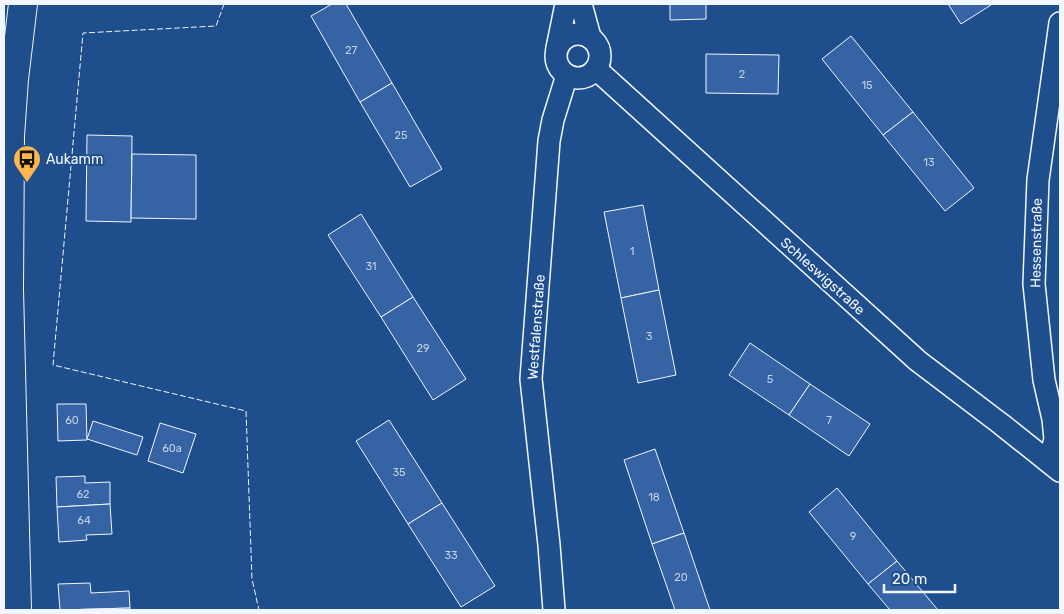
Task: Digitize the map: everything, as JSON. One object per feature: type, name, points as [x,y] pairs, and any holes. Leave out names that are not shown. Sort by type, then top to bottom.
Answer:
[{"type":"main road","points":[[17,610],[6,280],[10,136],[14,80],[23,4]]},
{"type":"street","points":[[557,48],[560,42],[571,35],[578,34],[590,37],[599,48],[599,63],[596,69],[586,77],[573,78],[561,70],[557,63],[557,48],[566,4]]},
{"type":"street","points":[[581,4],[590,37]]},
{"type":"street","name":"Hessenstraße","points":[[1055,467],[1053,419],[1044,380],[1034,284],[1038,180],[1060,22]]},
{"type":"street","name":"Schleswigstraße","points":[[596,69],[918,361],[1055,467]]},
{"type":"street","name":"Westfalenstraße","points":[[554,610],[550,545],[531,379],[550,141],[553,120],[567,75]]},
{"type":"building","points":[[332,4],[346,4],[392,83],[360,102],[311,16]]},
{"type":"building","points":[[670,4],[706,4],[706,19],[670,20]]},
{"type":"building","points":[[948,4],[990,4],[991,5],[961,24]]},
{"type":"building","points":[[851,36],[913,112],[883,135],[822,59]]},
{"type":"building","points":[[706,54],[779,55],[778,94],[706,93]]},
{"type":"building","points":[[392,83],[442,169],[410,187],[360,102]]},
{"type":"building","points":[[913,112],[974,188],[945,211],[883,135]]},
{"type":"building","points":[[87,135],[132,136],[131,222],[86,221]]},
{"type":"building","points":[[132,154],[196,155],[196,219],[131,218]]},
{"type":"building","points":[[643,205],[659,290],[621,298],[604,212]]},
{"type":"building","points":[[361,214],[413,297],[381,317],[328,235]]},
{"type":"building","points":[[659,290],[676,375],[638,383],[621,298]]},
{"type":"building","points":[[413,297],[466,379],[433,400],[381,317]]},
{"type":"building","points":[[750,343],[810,384],[789,415],[729,375]]},
{"type":"building","points":[[810,384],[870,424],[849,456],[789,415]]},
{"type":"building","points":[[57,404],[86,404],[87,440],[58,441]]},
{"type":"building","points":[[389,420],[442,503],[408,524],[356,441]]},
{"type":"building","points":[[93,421],[143,437],[137,455],[87,439]]},
{"type":"building","points":[[160,423],[196,434],[183,473],[148,461]]},
{"type":"building","points":[[655,449],[684,533],[652,544],[624,460]]},
{"type":"building","points":[[85,476],[85,483],[110,482],[110,504],[57,507],[56,477]]},
{"type":"building","points":[[837,488],[897,561],[868,584],[809,512]]},
{"type":"building","points":[[442,503],[495,586],[461,607],[408,524]]},
{"type":"building","points":[[110,504],[112,534],[86,535],[87,540],[59,542],[57,507]]},
{"type":"building","points":[[684,533],[710,610],[675,610],[652,544]]},
{"type":"building","points":[[897,561],[938,610],[890,610],[868,584]]},
{"type":"building","points":[[90,583],[91,593],[129,591],[130,608],[60,610],[58,584]]},
{"type":"building","points":[[130,608],[130,610],[60,610]]},
{"type":"fence","points":[[224,4],[216,26],[83,33],[53,365],[246,411],[252,579],[259,610]]},
{"type":"place","name":"Aukamm","points":[[27,183]]}]
